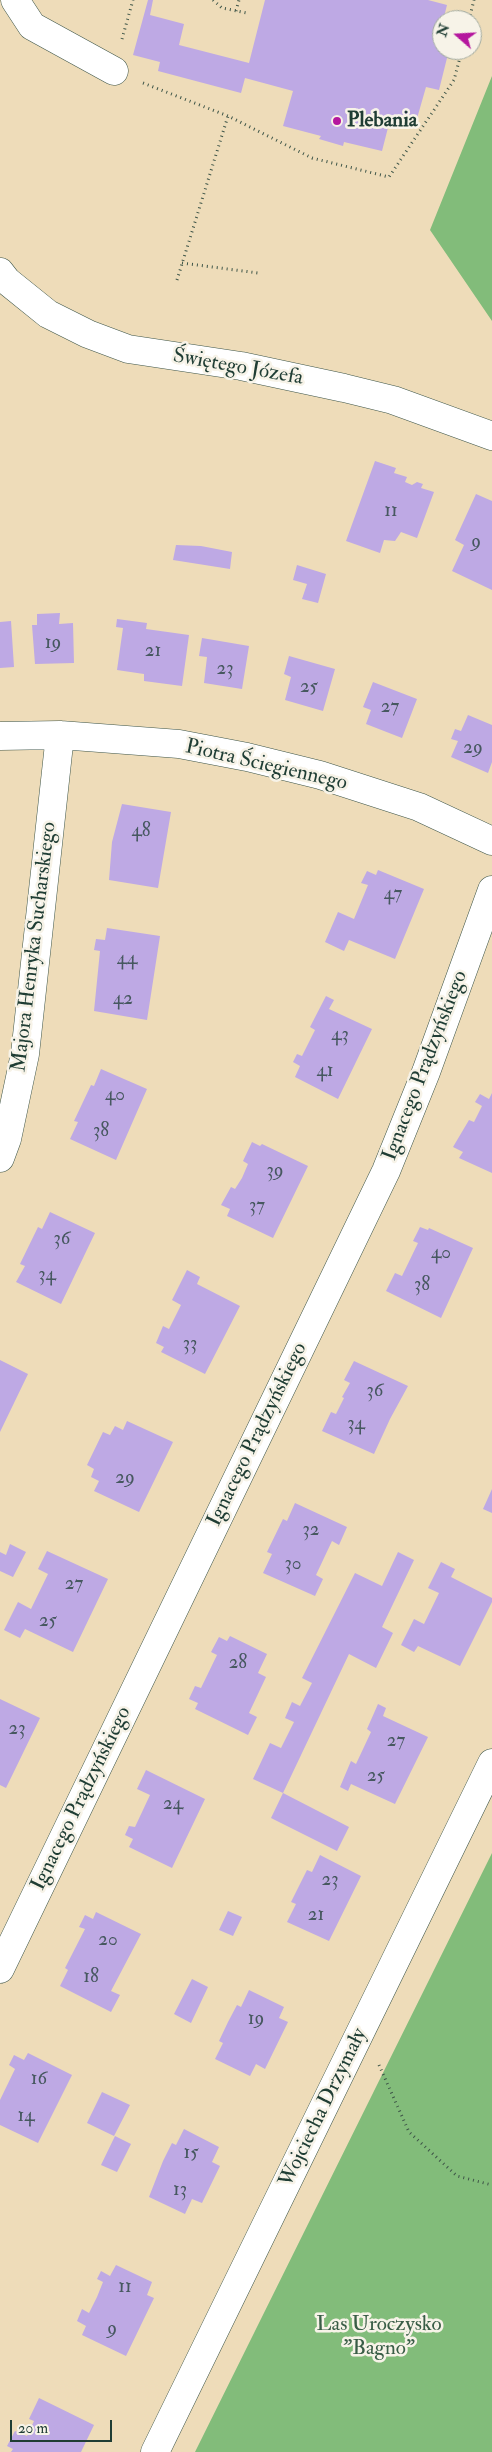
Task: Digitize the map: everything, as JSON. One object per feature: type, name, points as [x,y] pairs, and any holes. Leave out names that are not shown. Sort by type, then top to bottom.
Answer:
[{"type":"street","points":[[15,0],[32,26],[114,71]]},
{"type":"street","name":"Świętego Józefa","points":[[0,272],[7,281],[48,314],[88,334],[128,349],[241,366],[344,388],[393,400],[492,436]]},
{"type":"street","name":"Piotra Ściegiennego","points":[[0,736],[60,735],[179,744],[247,757],[320,775],[419,807],[492,841]]},
{"type":"street","name":"Majora Henryka Sucharskiego","points":[[0,1158],[7,1139],[25,1054],[60,735]]},
{"type":"street","name":"Ignacego Prądzyńskiego","points":[[0,1969],[386,1171],[426,1072],[492,890]]},
{"type":"street","name":"Wojciecha Drzymały","points":[[155,2452],[492,1764]]},
{"type":"path","points":[[122,38],[132,0]]},
{"type":"path","points":[[213,0],[222,8],[247,13]]},
{"type":"path","points":[[236,11],[240,0]]},
{"type":"path","points":[[114,71],[228,116],[312,158],[389,177],[454,80],[459,60]]},
{"type":"path","points":[[177,280],[228,116]]},
{"type":"path","points":[[182,263],[258,273]]},
{"type":"path","points":[[362,2028],[410,2132],[457,2176],[492,2185]]},
{"type":"green space","points":[[492,76],[492,321],[430,230]]},
{"type":"green space","name":"Las Uroczysko \"Bagno\"","points":[[492,1853],[492,2452],[195,2452]]},
{"type":"building","points":[[148,0],[153,0],[150,15],[184,24],[179,45],[249,63],[265,0],[428,0],[447,5],[446,10],[432,10],[432,60],[446,60],[439,90],[426,87],[416,122],[391,116],[382,151],[344,142],[343,146],[319,139],[321,136],[283,126],[293,91],[245,78],[241,93],[158,71],[160,62],[133,55]]},
{"type":"building","points":[[375,461],[396,468],[394,473],[407,477],[405,482],[412,485],[417,482],[423,484],[421,488],[434,492],[417,538],[401,532],[395,541],[384,540],[380,553],[346,541]]},
{"type":"building","points":[[476,494],[492,501],[492,590],[452,571],[464,545],[455,540]]},
{"type":"building","points":[[176,545],[201,546],[232,552],[230,569],[173,560]]},
{"type":"building","points":[[297,565],[326,574],[318,603],[302,599],[307,584],[293,580]]},
{"type":"building","points":[[60,613],[59,624],[73,623],[74,663],[35,664],[32,625],[37,625],[37,614]]},
{"type":"building","points":[[117,619],[147,623],[146,629],[189,635],[182,686],[144,681],[144,674],[117,670],[123,628],[116,627]]},
{"type":"building","points":[[11,621],[14,667],[0,668],[0,622]]},
{"type":"building","points":[[202,638],[249,646],[242,689],[204,683],[207,657],[199,656]]},
{"type":"building","points":[[289,656],[335,669],[323,711],[285,700],[291,677],[284,674]]},
{"type":"building","points":[[373,682],[417,699],[402,738],[366,724],[371,710],[363,707]]},
{"type":"building","points":[[468,715],[492,725],[492,762],[488,773],[451,757],[458,741],[451,739],[455,729],[461,731]]},
{"type":"building","points":[[122,804],[171,812],[158,888],[109,880],[112,842]]},
{"type":"building","points":[[378,870],[424,889],[395,959],[349,940],[344,951],[325,942],[338,912],[354,919],[368,885],[361,883],[367,871],[376,875]]},
{"type":"building","points":[[107,928],[160,936],[147,1020],[94,1011],[100,951],[94,950],[96,939],[105,940]]},
{"type":"building","points":[[326,996],[334,1000],[329,1009],[372,1029],[338,1099],[295,1077],[300,1066],[293,1062],[297,1054],[302,1056],[315,1030],[310,1027]]},
{"type":"building","points":[[101,1069],[147,1089],[116,1160],[70,1139],[78,1122],[74,1121],[91,1085],[94,1086]]},
{"type":"building","points":[[492,1093],[492,1173],[459,1158],[463,1152],[453,1147],[469,1120],[474,1122],[482,1106],[475,1102],[480,1094],[489,1099]]},
{"type":"building","points":[[252,1142],[260,1146],[262,1144],[308,1166],[273,1238],[227,1216],[230,1209],[221,1205],[231,1187],[235,1189],[242,1178],[248,1164],[243,1161]]},
{"type":"building","points":[[50,1212],[95,1233],[61,1304],[16,1282],[25,1266],[20,1264],[38,1227],[42,1229]]},
{"type":"building","points":[[420,1227],[428,1230],[429,1228],[473,1248],[441,1318],[386,1291],[395,1273],[402,1276],[418,1243],[413,1241]]},
{"type":"building","points":[[187,1270],[200,1277],[197,1284],[240,1306],[205,1374],[161,1352],[164,1347],[156,1343],[163,1326],[169,1329],[181,1305],[172,1300]]},
{"type":"building","points":[[0,1360],[28,1374],[0,1432]]},
{"type":"building","points":[[354,1361],[408,1386],[374,1454],[322,1431],[331,1412],[336,1414],[344,1398],[342,1397],[350,1383],[344,1380]]},
{"type":"building","points":[[127,1421],[173,1442],[139,1512],[94,1491],[99,1481],[91,1477],[94,1469],[87,1465],[103,1432],[110,1435],[115,1426],[123,1430]]},
{"type":"building","points":[[492,1489],[492,1513],[483,1509]]},
{"type":"building","points":[[295,1503],[347,1527],[339,1545],[332,1541],[316,1575],[323,1579],[315,1596],[263,1573],[272,1554],[267,1552],[283,1519],[287,1521]]},
{"type":"building","points":[[10,1544],[26,1552],[13,1577],[0,1571],[0,1552],[6,1555]]},
{"type":"building","points":[[47,1551],[108,1579],[73,1652],[25,1629],[20,1638],[4,1630],[18,1602],[31,1609],[48,1574],[38,1569]]},
{"type":"building","points":[[398,1552],[414,1560],[382,1627],[393,1633],[376,1668],[349,1654],[283,1793],[253,1779],[270,1743],[281,1748],[294,1722],[285,1718],[292,1702],[300,1706],[312,1683],[302,1678],[355,1573],[382,1586]]},
{"type":"building","points":[[441,1562],[455,1569],[451,1577],[492,1598],[492,1602],[460,1666],[418,1646],[414,1652],[401,1645],[414,1619],[424,1624],[439,1593],[428,1588]]},
{"type":"building","points":[[230,1636],[267,1654],[258,1673],[266,1677],[249,1713],[257,1717],[248,1735],[195,1709],[198,1703],[189,1699],[195,1686],[201,1688],[217,1655],[211,1652],[219,1637],[227,1641]]},
{"type":"building","points":[[0,1699],[40,1718],[6,1788],[0,1785]]},
{"type":"building","points":[[378,1704],[386,1708],[383,1716],[428,1737],[395,1804],[351,1784],[348,1791],[340,1787],[351,1761],[356,1764],[371,1732],[367,1729]]},
{"type":"building","points":[[146,1770],[205,1799],[172,1868],[129,1847],[133,1839],[125,1835],[129,1826],[135,1827],[150,1795],[137,1789]]},
{"type":"building","points":[[283,1793],[349,1827],[337,1851],[271,1818]]},
{"type":"building","points":[[320,1855],[361,1876],[329,1941],[287,1922],[296,1904],[291,1902],[307,1870],[312,1872]]},
{"type":"building","points":[[228,1911],[242,1917],[233,1936],[219,1930]]},
{"type":"building","points":[[96,1912],[141,1934],[111,1991],[120,1995],[111,2012],[60,1986],[68,1970],[65,1968],[85,1929],[79,1927],[85,1915],[93,1919]]},
{"type":"building","points":[[192,1979],[208,1987],[191,2023],[174,2014]]},
{"type":"building","points":[[249,1990],[284,2007],[279,2018],[288,2022],[265,2069],[256,2064],[250,2076],[215,2059],[223,2043],[219,2041],[228,2022],[237,2005],[241,2007]]},
{"type":"building","points":[[28,2053],[72,2075],[38,2143],[0,2125],[0,2100],[15,2069],[9,2065],[14,2055],[24,2060]]},
{"type":"building","points":[[102,2092],[130,2105],[114,2136],[87,2123]]},
{"type":"building","points":[[184,2129],[219,2147],[212,2162],[220,2166],[202,2203],[192,2199],[185,2214],[149,2197],[172,2143],[176,2145]]},
{"type":"building","points":[[115,2136],[131,2144],[117,2172],[101,2165]]},
{"type":"building","points":[[116,2265],[152,2282],[147,2295],[154,2298],[126,2356],[82,2335],[86,2326],[77,2321],[82,2309],[89,2313],[97,2297],[103,2282],[97,2279],[101,2271],[110,2276]]},
{"type":"building","points":[[39,2398],[94,2425],[81,2452],[11,2452],[13,2449],[7,2446],[15,2431],[27,2436],[34,2421],[29,2419]]},
{"type":"place","name":"Plebania","points":[[337,121]]}]
